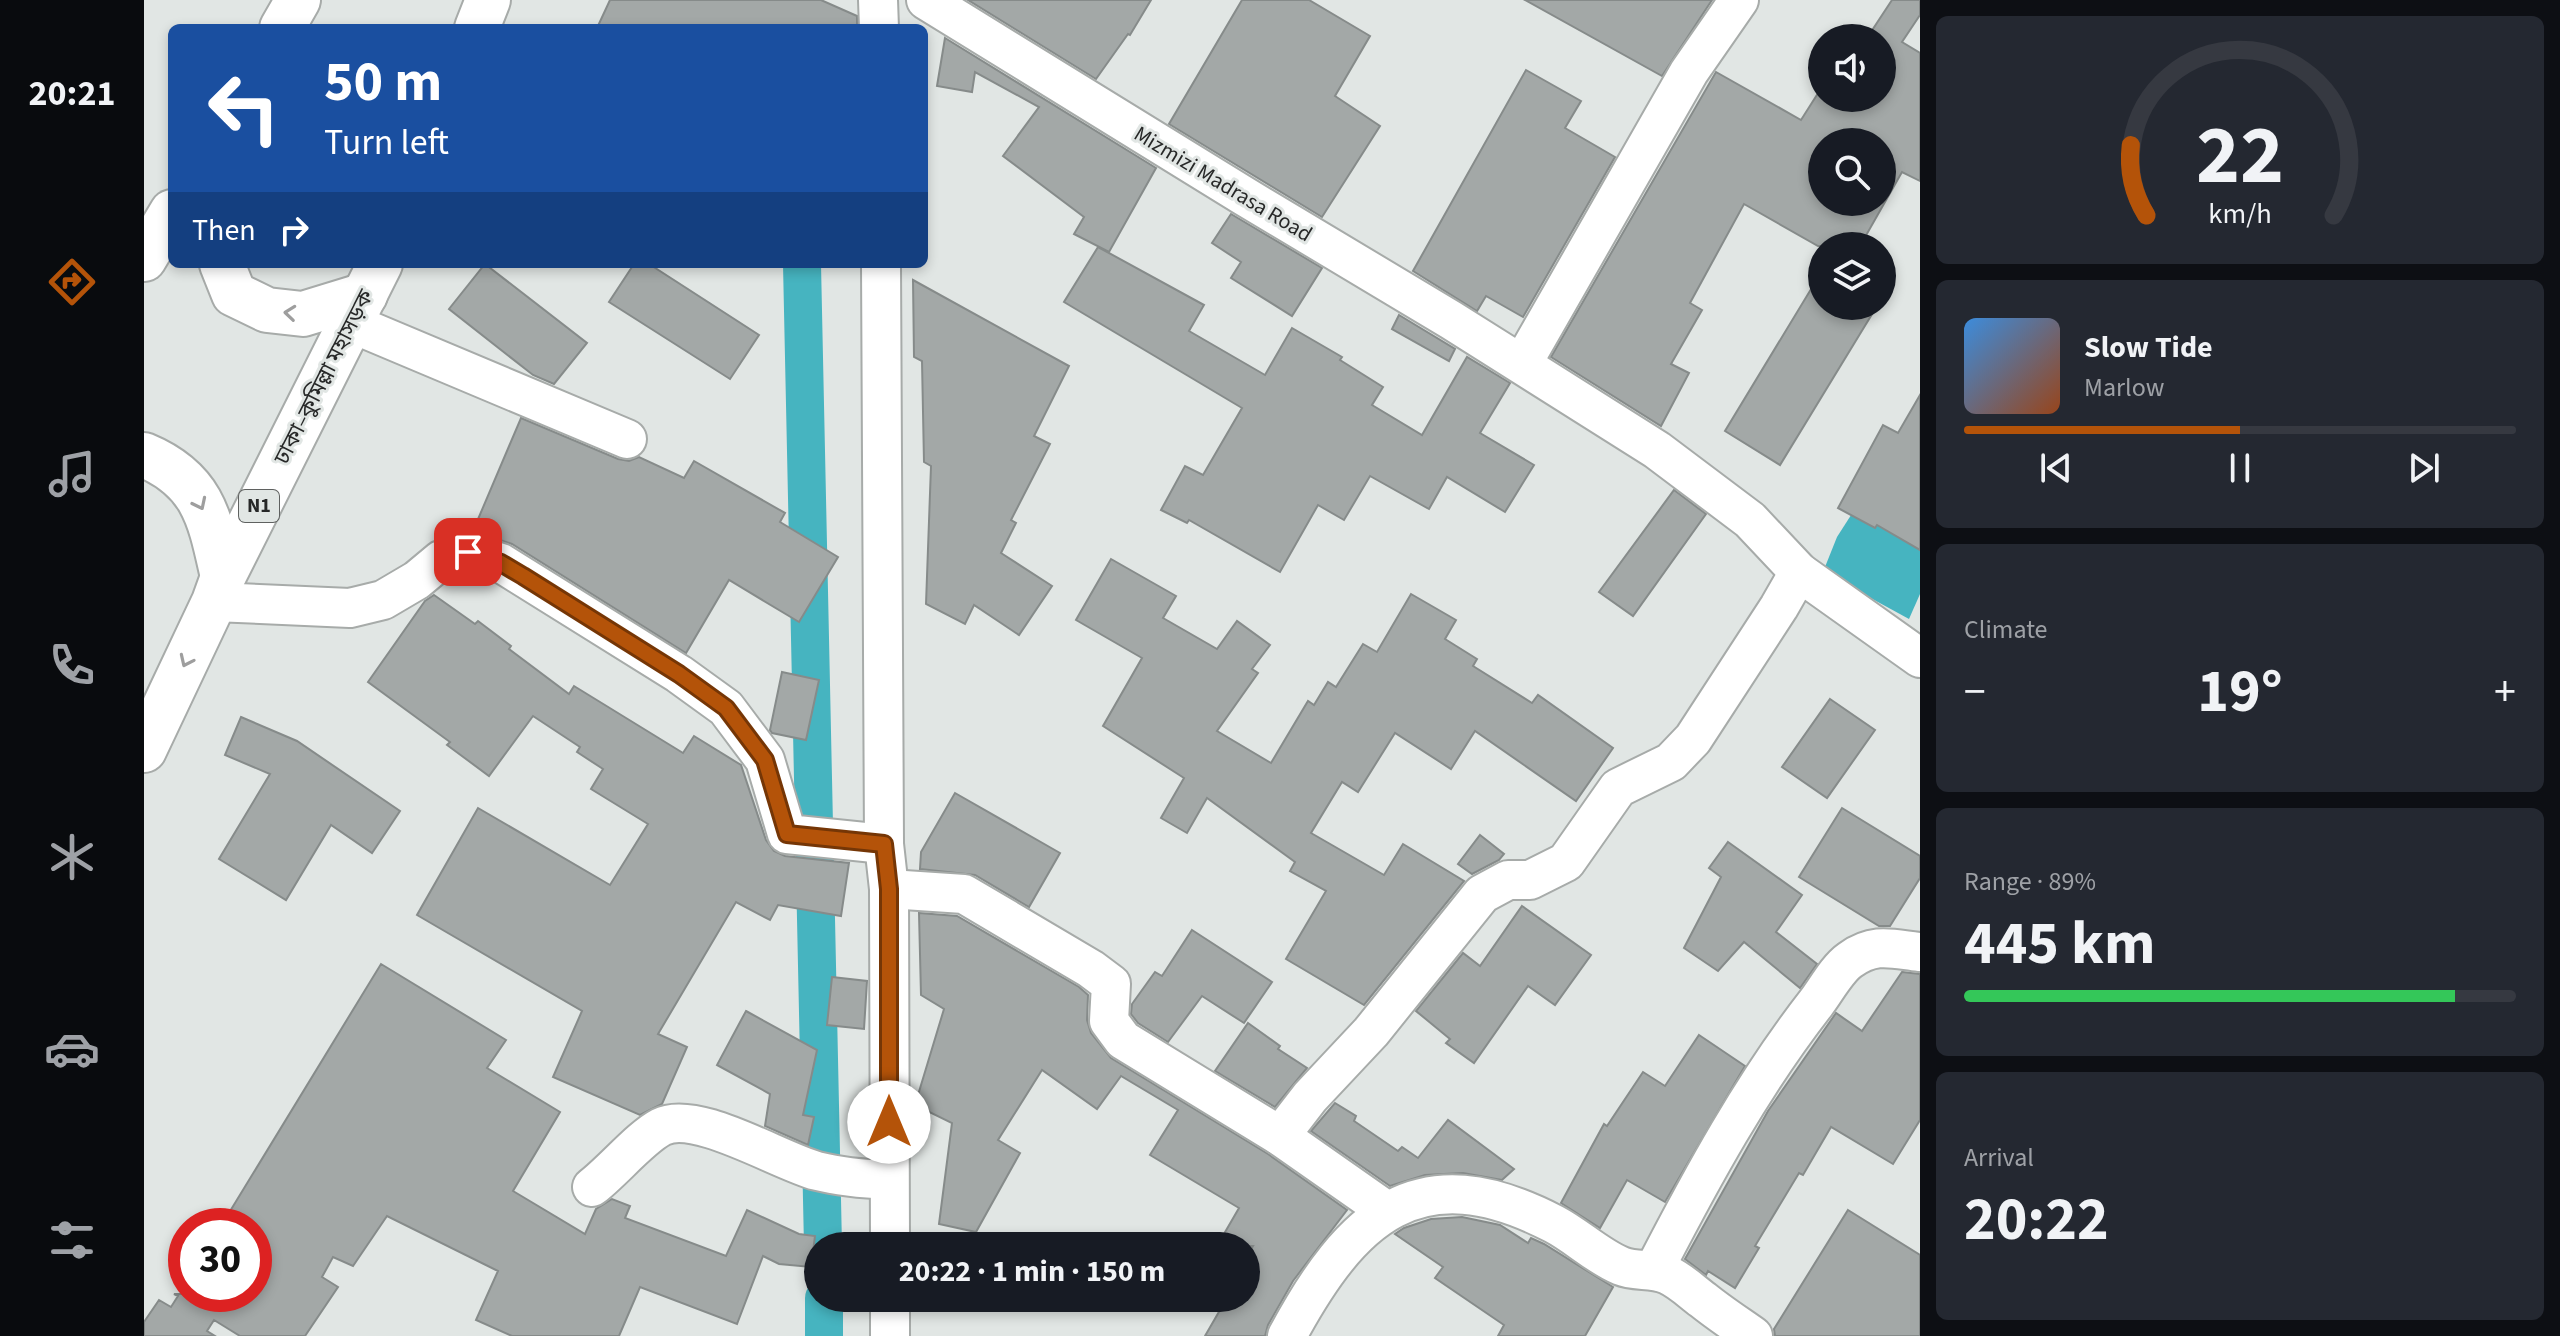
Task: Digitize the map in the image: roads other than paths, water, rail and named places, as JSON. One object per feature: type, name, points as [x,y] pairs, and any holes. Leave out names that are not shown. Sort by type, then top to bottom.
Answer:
[{"type":"highway","points":[[284,24],[298,0]]},
{"type":"highway","points":[[479,24],[488,0]]},
{"type":"highway","points":[[144,259],[168,219]]},
{"type":"highway","points":[[224,268],[234,294],[267,310],[303,314],[365,294]]},
{"type":"highway","name":"ঢাকা–কুমিল্লা মহাসড়ক","points":[[144,750],[218,590],[365,294]]},
{"type":"highway","points":[[144,455],[167,465],[190,483],[213,529],[218,590]]},
{"type":"street","points":[[878,0],[879,24]]},
{"type":"street","name":"Mizmizi Madrasa Road","points":[[926,0],[1522,364],[1657,450],[1750,520],[1799,572],[1920,658]]},
{"type":"street","points":[[1522,364],[1689,72],[1739,0]]},
{"type":"street","points":[[881,268],[884,844],[889,889],[871,1180],[886,1232]]},
{"type":"street","points":[[365,294],[627,439]]},
{"type":"street","points":[[218,590],[350,608],[383,600],[417,580],[441,560],[468,552],[501,563],[679,674],[726,708],[765,760],[787,834],[884,844]]},
{"type":"street","points":[[1280,1136],[1310,1097],[1371,1032],[1482,894],[1508,880],[1530,880],[1566,862],[1618,788],[1671,762],[1693,739],[1799,572]]},
{"type":"street","points":[[889,889],[964,894],[1091,969],[1111,984],[1109,1021],[1123,1040],[1280,1136],[1387,1211]]},
{"type":"street","points":[[1654,1270],[1686,1207],[1758,1085],[1797,1026],[1848,960],[1879,946],[1920,952]]},
{"type":"street","points":[[592,1187],[662,1126],[684,1122],[715,1130],[814,1171],[871,1180]]},
{"type":"street","points":[[1287,1336],[1325,1271],[1355,1237],[1387,1211],[1426,1195],[1475,1194],[1510,1204],[1554,1224],[1622,1267],[1654,1270],[1673,1277],[1753,1336]]},
{"type":"street","points":[[890,1312],[890,1336]]},
{"type":"water","points":[[1869,487],[1920,520],[1920,594],[1909,619],[1823,572],[1837,537]]},
{"type":"waterway","points":[[802,268],[823,1232]]},
{"type":"waterway","points":[[824,1312],[824,1336]]}]
